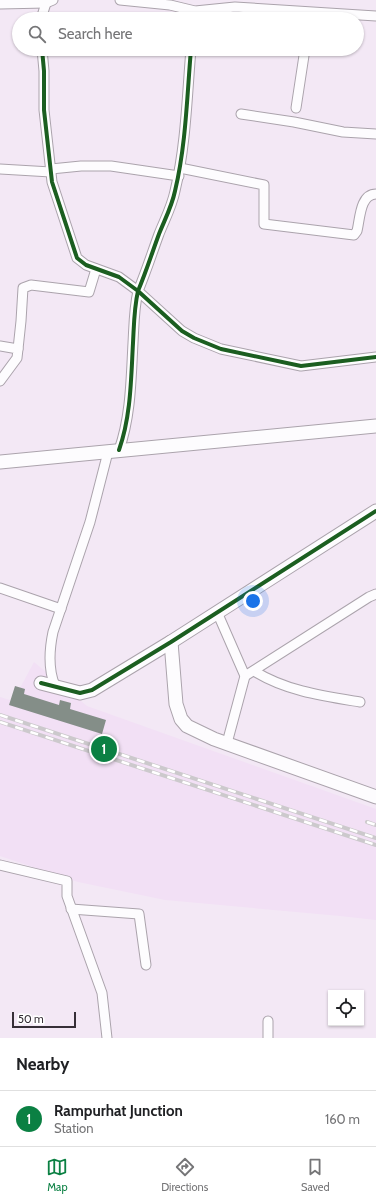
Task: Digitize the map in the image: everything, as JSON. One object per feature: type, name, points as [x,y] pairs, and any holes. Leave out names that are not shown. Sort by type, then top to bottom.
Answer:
[{"type":"street","points":[[120,0],[171,3],[188,12]]},
{"type":"street","points":[[0,4],[50,1],[44,12]]},
{"type":"street","points":[[209,12],[235,7],[282,12]]},
{"type":"street","points":[[364,16],[376,16]]},
{"type":"street","points":[[43,56],[44,110],[52,182],[77,258],[86,265],[119,277],[138,291],[182,331],[194,338],[221,349],[301,366],[376,357]]},
{"type":"street","points":[[55,686],[50,666],[50,645],[53,632],[113,451],[125,430],[131,381],[135,306],[138,291],[171,205],[179,172],[190,56]]},
{"type":"street","points":[[296,108],[305,56]]},
{"type":"street","points":[[241,114],[294,122],[343,132],[376,134]]},
{"type":"street","points":[[0,169],[51,170],[81,166],[111,166],[179,172],[264,185],[264,224],[354,234],[357,231],[364,201],[367,196],[376,194]]},
{"type":"street","points":[[0,381],[17,358],[23,288],[30,285],[47,286],[89,292],[96,269]]},
{"type":"street","points":[[0,346],[18,349]]},
{"type":"street","points":[[0,462],[376,426]]},
{"type":"street","points":[[41,683],[80,693],[92,690],[376,511]]},
{"type":"street","points":[[0,588],[61,609]]},
{"type":"street","points":[[245,676],[376,594]]},
{"type":"street","points":[[217,612],[245,676],[227,743]]},
{"type":"street","points":[[170,642],[176,704],[181,719],[184,723],[227,743],[376,797]]},
{"type":"street","points":[[254,671],[278,684],[303,692],[360,702]]},
{"type":"street","points":[[0,865],[67,881],[67,896],[71,909],[102,994],[107,1038]]},
{"type":"street","points":[[71,909],[139,914],[146,965]]},
{"type":"street","points":[[268,1021],[268,1038]]},
{"type":"shaded area","points":[[34,662],[87,706],[376,809],[376,920],[165,900],[78,882],[0,856],[0,697],[13,701]]},
{"type":"building","points":[[15,686],[25,689],[24,694],[59,705],[60,700],[71,703],[70,709],[106,720],[102,734],[9,705]]},
{"type":"railway","points":[[0,715],[376,838]]},
{"type":"railway","points":[[0,722],[376,845]]},
{"type":"railway","points":[[367,822],[376,825]]},
{"type":"cycle path","points":[[43,56],[44,110],[52,182],[77,258],[86,265],[119,277],[138,291],[134,317],[131,384],[128,411],[119,450]]},
{"type":"cycle path","points":[[190,56],[182,156],[174,197],[138,291],[182,331],[194,338],[221,349],[301,366],[376,357]]},
{"type":"cycle path","points":[[41,683],[80,693],[92,690],[171,642],[376,511]]},
{"type":"place","name":"Rampurhat Junction","points":[[104,749]]}]
